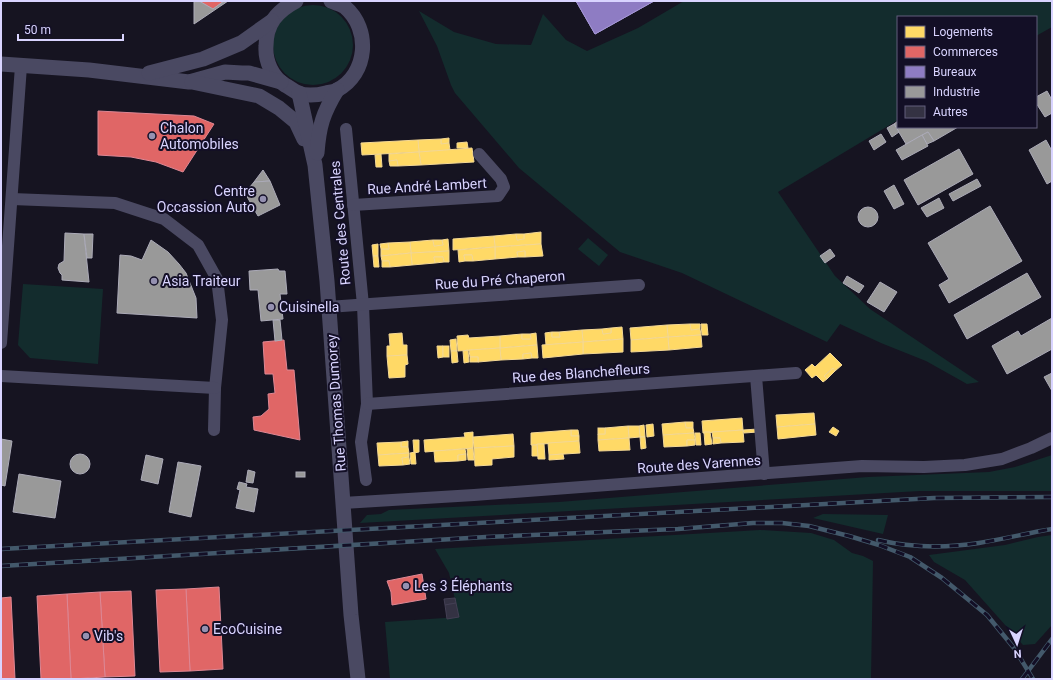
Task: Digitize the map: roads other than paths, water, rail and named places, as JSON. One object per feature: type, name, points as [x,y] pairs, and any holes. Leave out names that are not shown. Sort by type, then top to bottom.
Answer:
[{"type":"street","points":[[140,76],[203,59],[241,43],[272,21],[284,7],[296,1]]},
{"type":"street","points":[[189,82],[225,72],[249,73],[281,82],[299,93],[318,95],[337,90],[350,80],[359,66],[364,50],[362,34],[356,19],[340,3]]},
{"type":"street","points":[[272,21],[266,36],[265,53],[270,69],[281,82]]},
{"type":"street","points":[[1,64],[89,70],[189,82],[259,96],[279,108],[296,122],[315,165]]},
{"type":"street","points":[[1,343],[21,66]]},
{"type":"street","name":"Rue Thomas Dumorey","points":[[315,165],[318,135],[322,119],[327,106],[337,90]]},
{"type":"street","name":"Rue Thomas Dumorey","points":[[299,93],[315,165],[358,679]]},
{"type":"street","name":"Route des Centrales","points":[[346,129],[363,305],[367,404],[360,442],[366,480]]},
{"type":"street","name":"Rue André Lambert","points":[[353,205],[498,196],[504,187],[501,178],[479,154]]},
{"type":"street","points":[[12,199],[116,203],[164,219],[198,245],[217,279],[222,320],[215,388],[214,430]]},
{"type":"street","name":"Rue du Pré Chaperon","points":[[328,307],[639,285]]},
{"type":"street","name":"Rue des Blanchefleurs","points":[[367,404],[796,373]]},
{"type":"street","points":[[1,376],[215,388]]},
{"type":"street","points":[[756,376],[764,474]]},
{"type":"street","name":"Route des Varennes","points":[[343,503],[474,496],[862,466],[924,467],[965,465],[1002,459],[1052,438]]},
{"type":"street","name":"Rue Thomas Dumorey","points":[[354,642],[364,679]]},
{"type":"railway","points":[[1,549],[934,498],[1052,497]]},
{"type":"railway","points":[[1,566],[486,537],[678,529],[753,523],[782,523],[809,526],[849,536],[879,545],[910,557],[942,578],[987,615],[1014,648],[1033,679]]},
{"type":"railway","points":[[878,540],[903,545],[954,546],[967,545],[1052,529]]},
{"type":"railway","points":[[1022,679],[1052,639]]},
{"type":"place","name":"Chalon Automobiles","points":[[152,136]]},
{"type":"place","name":"Centre Occassion Auto","points":[[263,199]]},
{"type":"place","name":"Asia Traiteur","points":[[154,281]]},
{"type":"place","name":"Cuisinella","points":[[271,307]]},
{"type":"place","name":"Les 3 Éléphants","points":[[406,586]]},
{"type":"place","name":"EcoCuisine","points":[[205,629]]},
{"type":"place","name":"Vib's","points":[[86,636]]}]
